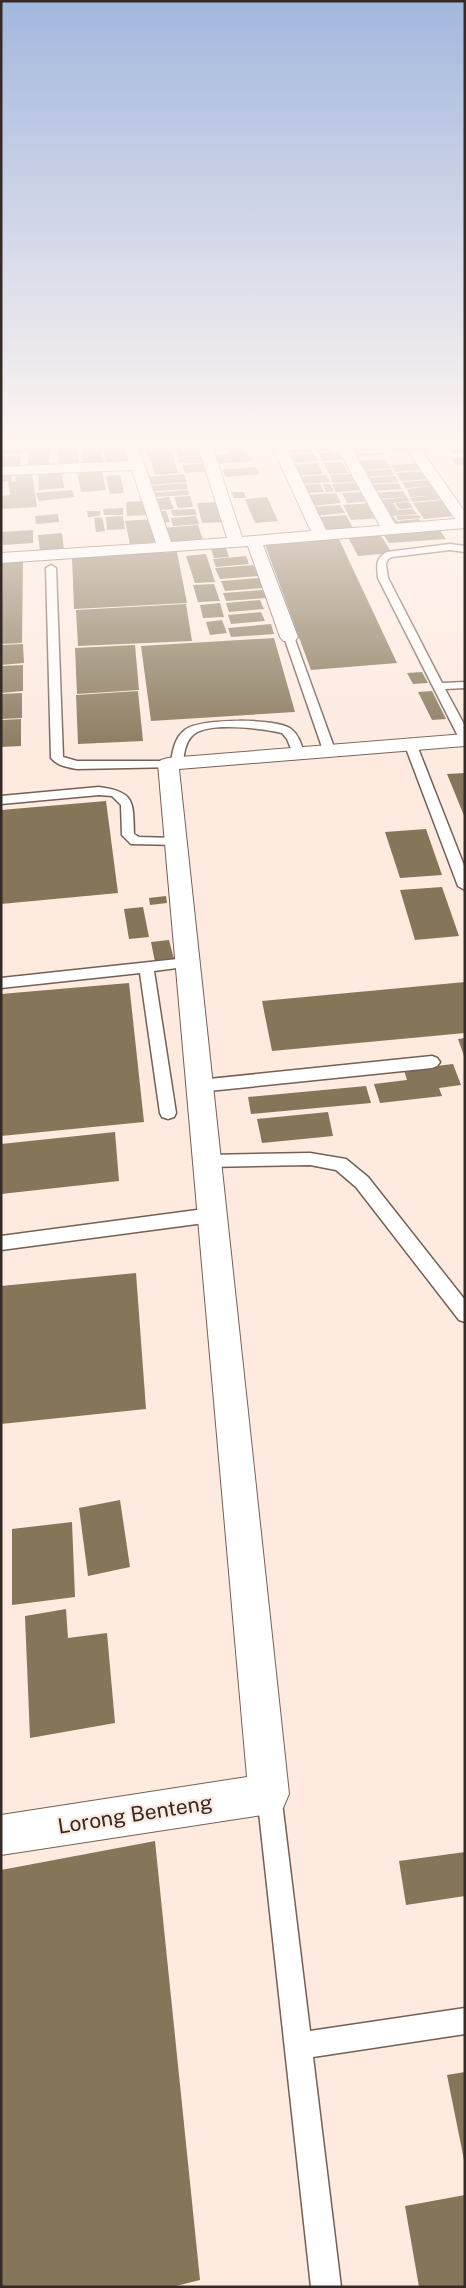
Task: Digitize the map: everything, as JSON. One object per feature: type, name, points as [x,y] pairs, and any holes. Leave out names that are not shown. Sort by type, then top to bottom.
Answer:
[{"type":"street","points":[[1,558],[79,553]]},
{"type":"street","points":[[258,553],[289,637]]},
{"type":"street","points":[[269,1794],[175,842],[172,763],[465,739]]},
{"type":"street","name":"Lorong Benteng","points":[[1,1835],[269,1794]]},
{"type":"lane","points":[[401,553],[384,556],[381,564],[383,578],[440,686],[465,739]]},
{"type":"lane","points":[[51,568],[57,758],[65,763],[77,765],[172,763],[181,742],[191,730],[220,724],[252,724],[286,730],[293,738],[298,753]]},
{"type":"lane","points":[[289,637],[329,750]]},
{"type":"lane","points":[[440,686],[465,685]]},
{"type":"lane","points":[[410,743],[465,886]]},
{"type":"lane","points":[[1,800],[98,791],[116,793],[127,804],[128,836],[136,841],[175,842]]},
{"type":"lane","points":[[1,983],[187,964]]},
{"type":"lane","points":[[146,968],[168,1113]]},
{"type":"lane","points":[[199,1086],[432,1062]]},
{"type":"lane","points":[[207,1161],[310,1159],[340,1164],[362,1182],[465,1314]]},
{"type":"lane","points":[[1,1243],[212,1215]]},
{"type":"lane","points":[[269,1794],[326,2287]]},
{"type":"lane","points":[[298,2046],[465,2021]]},
{"type":"building","points":[[177,553],[187,603],[74,609],[72,557]]},
{"type":"building","points":[[212,553],[228,553],[229,557],[214,558]]},
{"type":"building","points":[[268,553],[345,553],[397,663],[311,670]]},
{"type":"building","points":[[356,553],[392,553],[358,556]]},
{"type":"building","points":[[206,554],[215,582],[195,583],[186,556]]},
{"type":"building","points":[[246,556],[249,564],[216,567],[213,559]]},
{"type":"building","points":[[23,562],[22,643],[1,644],[1,563]]},
{"type":"building","points":[[253,565],[258,576],[220,579],[215,568]]},
{"type":"building","points":[[259,578],[263,588],[225,591],[221,581]]},
{"type":"building","points":[[214,584],[220,601],[198,602],[193,585]]},
{"type":"building","points":[[262,590],[266,598],[226,601],[223,593]]},
{"type":"building","points":[[260,600],[264,609],[229,612],[226,603]]},
{"type":"building","points":[[220,603],[224,617],[203,618],[200,605]]},
{"type":"building","points":[[186,604],[192,641],[78,646],[76,610]]},
{"type":"building","points":[[261,612],[265,621],[231,624],[228,615]]},
{"type":"building","points":[[222,620],[227,633],[210,635],[206,622]]},
{"type":"building","points":[[271,624],[274,634],[231,637],[228,628]]},
{"type":"building","points":[[274,638],[295,712],[151,721],[141,646]]},
{"type":"building","points":[[23,644],[24,663],[1,665],[1,645]]},
{"type":"building","points":[[135,645],[139,690],[77,694],[75,648]]},
{"type":"building","points":[[23,665],[23,691],[1,693],[1,666]]},
{"type":"building","points":[[422,672],[428,683],[413,684],[407,673]]},
{"type":"building","points":[[138,691],[143,741],[78,744],[76,695]]},
{"type":"building","points":[[432,691],[446,719],[432,720],[418,692]]},
{"type":"building","points":[[22,693],[22,718],[1,719],[1,694]]},
{"type":"building","points":[[21,719],[21,746],[1,747],[1,720]]},
{"type":"building","points":[[465,773],[465,818],[447,774]]},
{"type":"building","points":[[106,801],[118,893],[1,904],[1,810]]},
{"type":"building","points":[[426,829],[442,875],[400,878],[385,832]]},
{"type":"building","points":[[442,887],[459,936],[415,940],[400,890]]},
{"type":"building","points":[[166,896],[167,903],[150,905],[149,898]]},
{"type":"building","points":[[143,907],[149,937],[129,939],[124,909]]},
{"type":"building","points":[[169,940],[174,959],[155,962],[151,942]]},
{"type":"building","points":[[465,982],[465,1033],[272,1051],[262,1001]]},
{"type":"building","points":[[129,983],[144,1122],[1,1136],[1,994]]},
{"type":"building","points":[[465,1038],[465,1056],[464,1056],[458,1039]]},
{"type":"building","points":[[453,1064],[461,1085],[439,1088],[442,1096],[380,1103],[374,1084],[407,1080],[404,1070]]},
{"type":"building","points":[[366,1086],[371,1103],[251,1114],[248,1097]]},
{"type":"building","points":[[328,1112],[333,1136],[262,1143],[257,1119]]},
{"type":"building","points":[[115,1132],[119,1181],[1,1194],[1,1144]]},
{"type":"building","points":[[136,1273],[146,1409],[1,1424],[1,1286]]},
{"type":"building","points":[[120,1500],[130,1567],[88,1576],[79,1508]]},
{"type":"building","points":[[72,1522],[75,1597],[12,1605],[12,1529]]},
{"type":"building","points":[[66,1609],[68,1638],[107,1633],[115,1723],[30,1738],[25,1616]]},
{"type":"building","points":[[155,1841],[200,2280],[172,2287],[1,2287],[1,1870]]},
{"type":"building","points":[[465,1852],[465,1896],[406,1905],[399,1861]]},
{"type":"building","points":[[465,2072],[465,2160],[464,2160],[447,2075]]},
{"type":"building","points":[[465,2195],[465,2287],[419,2287],[405,2206]]}]
